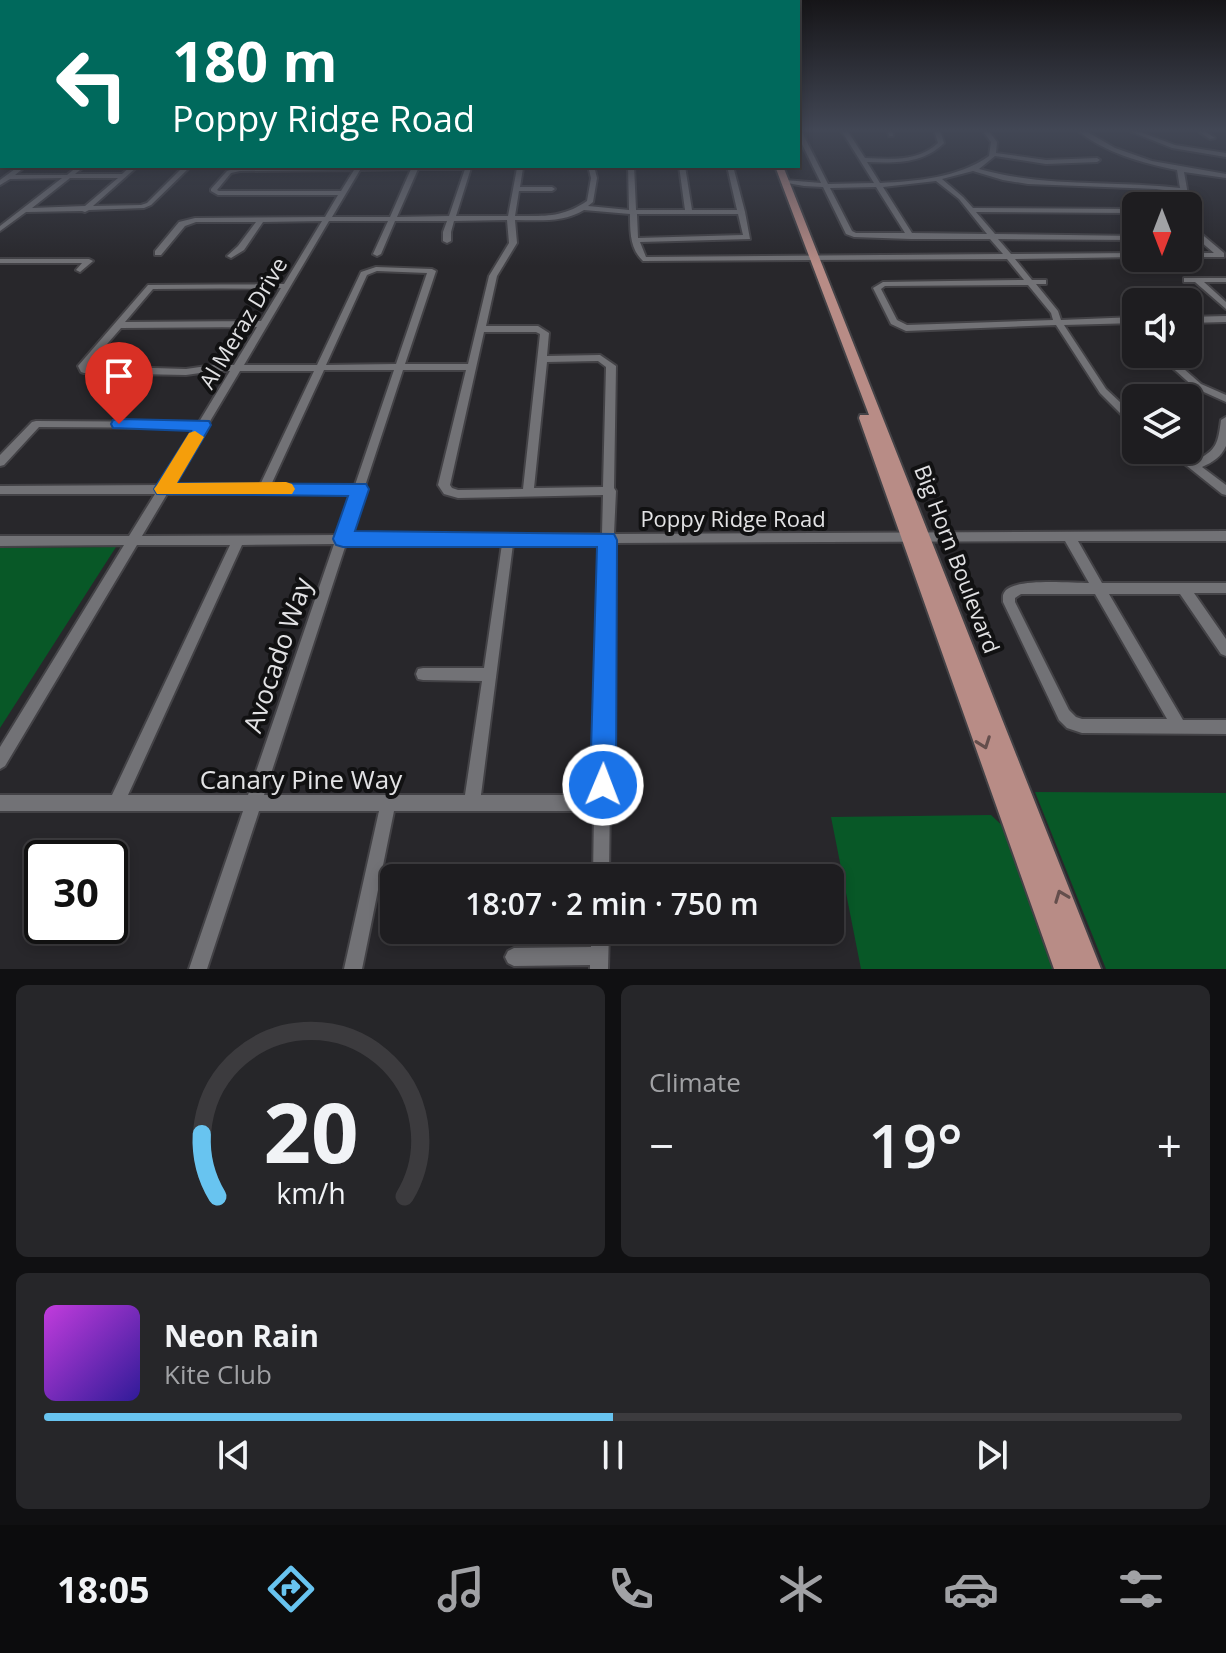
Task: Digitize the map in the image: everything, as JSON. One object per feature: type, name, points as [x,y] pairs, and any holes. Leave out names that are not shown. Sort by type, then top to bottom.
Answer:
[{"type":"main road","name":"Big Horn Boulevard","points":[[779,175],[915,539],[1066,969]]},
{"type":"main road","name":"Big Horn Boulevard","points":[[781,175],[810,258]]},
{"type":"main road","name":"Big Horn Boulevard","points":[[915,539],[1089,969]]},
{"type":"street","points":[[0,183],[10,175]]},
{"type":"street","points":[[8,177],[30,175]]},
{"type":"street","points":[[0,229],[67,175]]},
{"type":"street","points":[[113,175],[123,176]]},
{"type":"street","points":[[24,210],[146,206],[178,175]]},
{"type":"street","points":[[226,175],[213,190],[216,193],[343,193]]},
{"type":"street","name":"Al Meraz Drive","points":[[0,761],[354,175]]},
{"type":"street","points":[[377,254],[412,175]]},
{"type":"street","points":[[447,241],[466,175]]},
{"type":"street","points":[[520,175],[511,220],[512,247],[494,272],[444,482],[448,491],[458,494],[610,491]]},
{"type":"street","points":[[585,208],[592,197],[591,175]]},
{"type":"street","points":[[631,175],[634,240],[643,259],[1122,255]]},
{"type":"street","points":[[683,175],[689,212]]},
{"type":"street","points":[[634,240],[747,237],[732,175]]},
{"type":"street","points":[[818,175],[851,234],[1122,238]]},
{"type":"street","points":[[871,175],[911,237]]},
{"type":"street","points":[[785,182],[875,183],[939,180],[957,175]]},
{"type":"street","points":[[996,175],[1033,185],[1145,186],[1183,190],[1181,175]]},
{"type":"street","points":[[85,210],[123,176]]},
{"type":"street","points":[[939,180],[958,195],[1007,256],[1057,321],[1103,391],[1122,409]]},
{"type":"street","points":[[517,189],[552,189]]},
{"type":"street","points":[[158,253],[182,224],[191,221],[550,219],[585,208],[633,212],[742,212]]},
{"type":"street","points":[[970,210],[1122,211]]},
{"type":"street","points":[[231,256],[241,248],[261,220]]},
{"type":"street","points":[[1202,238],[1223,254]]},
{"type":"street","points":[[1202,255],[1223,254]]},
{"type":"street","points":[[0,261],[89,261],[80,270]]},
{"type":"street","name":"Avocado Way","points":[[198,969],[433,273],[429,269],[378,269],[365,273],[320,369]]},
{"type":"street","points":[[1226,280],[1192,280],[1226,306]]},
{"type":"street","points":[[1043,282],[886,283],[877,288],[894,322],[903,327],[983,327],[1122,320]]},
{"type":"street","points":[[287,286],[155,286],[83,366],[84,370],[186,372],[237,368],[471,367]]},
{"type":"street","points":[[1202,320],[1226,319]]},
{"type":"street","points":[[119,325],[263,324]]},
{"type":"street","points":[[480,329],[543,331],[543,359],[528,492]]},
{"type":"street","points":[[543,359],[600,358],[610,363],[601,864]]},
{"type":"street","points":[[1178,368],[1198,386],[1226,399]]},
{"type":"street","points":[[264,489],[320,369]]},
{"type":"street","points":[[1194,466],[1214,458],[1223,447],[1226,420]]},
{"type":"street","points":[[0,462],[36,424],[203,425]]},
{"type":"street","points":[[1191,464],[1226,491]]},
{"type":"street","points":[[0,490],[360,489]]},
{"type":"street","name":"Poppy Ridge Road","points":[[0,541],[1226,536]]},
{"type":"street","points":[[1069,537],[1179,727]]},
{"type":"street","points":[[116,804],[239,539]]},
{"type":"street","points":[[472,804],[508,540]]},
{"type":"street","points":[[1226,588],[1019,589],[1009,595],[1009,602],[1064,715],[1072,723],[1082,726],[1226,727]]},
{"type":"street","points":[[1184,589],[1226,650]]},
{"type":"street","points":[[423,674],[489,675]]},
{"type":"street","name":"Canary Pine Way","points":[[0,803],[602,803]]},
{"type":"street","points":[[353,969],[388,804]]},
{"type":"street","points":[[514,957],[599,962]]},
{"type":"green space","points":[[116,547],[0,728],[0,548]]},
{"type":"green space","points":[[1035,792],[1226,793],[1226,969],[1106,969]]},
{"type":"green space","points":[[991,815],[1008,831],[1054,969],[861,969],[844,883],[844,864],[840,864],[831,817]]},
{"type":"slow traffic","points":[[195,437],[163,489],[286,489]]},
{"type":"route","points":[[119,424],[203,425],[163,489],[360,489],[343,539],[607,540],[603,785]]}]
